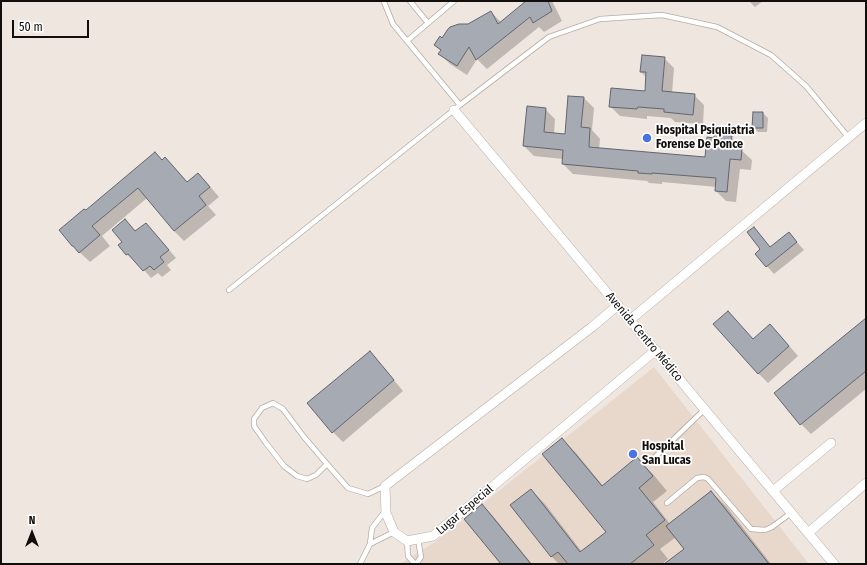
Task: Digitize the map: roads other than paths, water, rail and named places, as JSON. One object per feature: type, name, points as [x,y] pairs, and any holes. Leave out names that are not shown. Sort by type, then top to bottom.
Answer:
[{"type":"street","name":"Avenida Centro Médico","points":[[457,107],[630,320],[834,564]]},
{"type":"street","points":[[630,320],[866,123]]},
{"type":"street","points":[[408,541],[394,532],[386,513],[385,486],[592,327],[618,305]]},
{"type":"street","name":"Lugar Especial","points":[[408,541],[433,536],[656,350]]},
{"type":"street","points":[[773,491],[831,443]]},
{"type":"street","points":[[808,533],[866,483]]},
{"type":"lane","points":[[384,1],[393,24],[457,107]]},
{"type":"lane","points":[[410,1],[428,23]]},
{"type":"lane","points":[[407,41],[454,1]]},
{"type":"lane","points":[[229,290],[457,107],[549,37],[600,19],[662,15],[717,27],[771,55],[806,86],[849,138]]},
{"type":"lane","points":[[327,464],[316,475],[307,480],[297,476],[284,466],[254,426],[254,419],[262,408],[273,404],[283,409],[304,437],[348,488],[368,494],[385,486]]},
{"type":"lane","points":[[653,459],[705,409]]},
{"type":"lane","points":[[667,504],[697,478],[704,477],[708,479],[750,529],[765,530],[772,528],[791,513]]},
{"type":"lane","points":[[360,564],[370,544],[372,528],[386,510]]},
{"type":"lane","points":[[370,544],[394,532]]},
{"type":"lane","points":[[408,541],[408,556],[416,564],[421,556],[418,538]]},
{"type":"place","name":"Hospital Psiquiatria Forense De Ponce","points":[[647,138]]},
{"type":"place","name":"Hospital San Lucas","points":[[633,454]]}]
